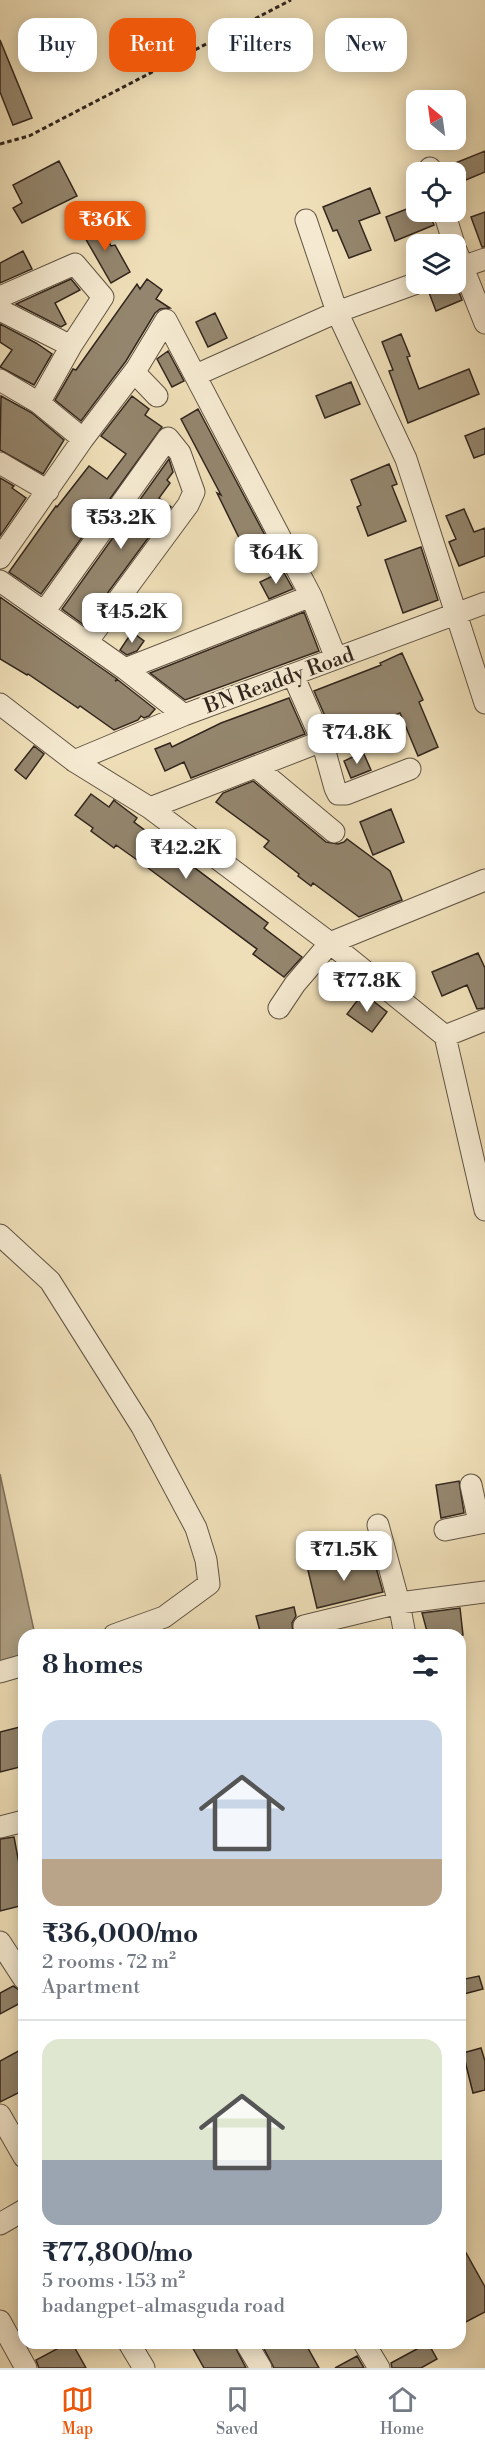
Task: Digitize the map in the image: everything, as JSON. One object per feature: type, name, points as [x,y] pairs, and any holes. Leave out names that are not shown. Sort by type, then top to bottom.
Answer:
[{"type":"street","points":[[306,220],[337,312],[406,459],[485,703]]},
{"type":"street","points":[[466,261],[485,259]]},
{"type":"street","points":[[0,297],[75,264],[103,297],[71,346],[39,403]]},
{"type":"street","points":[[466,280],[485,323]]},
{"type":"street","points":[[196,375],[337,312],[406,287]]},
{"type":"street","points":[[0,310],[71,346]]},
{"type":"street","points":[[0,558],[83,439],[135,372],[166,320],[311,596],[336,658]]},
{"type":"street","points":[[135,372],[157,396]]},
{"type":"street","points":[[0,380],[39,403],[83,439]]},
{"type":"street","points":[[44,612],[168,438],[180,453],[194,492],[188,505],[87,642]]},
{"type":"street","points":[[0,463],[48,491]]},
{"type":"street","points":[[0,581],[184,714]]},
{"type":"street","points":[[124,669],[311,596]]},
{"type":"street","name":"BN Readdy Road","points":[[74,761],[184,714],[485,603]]},
{"type":"street","points":[[293,675],[322,741],[338,794],[346,794],[410,769]]},
{"type":"street","points":[[0,704],[74,761],[150,808],[330,943],[445,1035],[479,1159],[485,1210]]},
{"type":"street","points":[[150,808],[322,741]]},
{"type":"street","points":[[256,767],[334,832]]},
{"type":"street","points":[[279,1008],[295,984],[330,943],[485,880]]},
{"type":"street","points":[[445,1035],[485,1020]]},
{"type":"street","points":[[0,1235],[50,1281],[142,1427],[196,1528],[206,1560],[209,1584],[164,1617],[131,1629]]},
{"type":"street","points":[[445,1530],[482,1522],[471,1485]]},
{"type":"street","points":[[378,1525],[404,1629]]},
{"type":"street","points":[[305,1629],[304,1626],[399,1603],[485,1593]]},
{"type":"street","points":[[0,1672],[18,1667]]},
{"type":"street","points":[[0,1827],[18,1822]]},
{"type":"street","points":[[0,1942],[18,1970]]},
{"type":"street","points":[[0,2115],[18,2146]]},
{"type":"street","points":[[0,2224],[18,2214]]},
{"type":"street","points":[[0,2321],[26,2368]]},
{"type":"street","points":[[133,2349],[144,2368]]},
{"type":"street","points":[[250,2349],[261,2368]]},
{"type":"street","points":[[368,2349],[379,2368]]},
{"type":"path","points":[[0,144],[29,136],[291,0]]},
{"type":"shaded area","points":[[0,1474],[34,1629],[18,1629],[18,1657],[0,1668]]},
{"type":"building","points":[[0,40],[32,118],[13,125],[0,92]]},
{"type":"building","points":[[485,151],[485,172],[466,180],[466,162],[458,162]]},
{"type":"building","points":[[59,161],[77,196],[22,223],[13,208],[22,203],[13,185]]},
{"type":"building","points":[[370,188],[380,213],[359,221],[371,250],[349,258],[337,230],[333,231],[323,207]]},
{"type":"building","points":[[406,209],[406,222],[433,222],[434,225],[412,234],[406,234],[406,236],[395,241],[386,217]]},
{"type":"building","points":[[485,212],[485,247],[482,247],[471,217]]},
{"type":"building","points":[[98,220],[111,246],[115,245],[130,272],[111,283],[80,229]]},
{"type":"building","points":[[23,251],[32,269],[0,283],[0,263]]},
{"type":"building","points":[[71,279],[80,290],[55,303],[66,324],[61,327],[16,304]]},
{"type":"building","points":[[147,279],[162,290],[156,299],[170,308],[160,309],[155,313],[126,361],[81,421],[55,400],[73,369],[76,370],[137,284],[140,289]]},
{"type":"building","points":[[430,294],[460,294],[462,300],[436,311]]},
{"type":"building","points":[[215,313],[227,338],[208,347],[196,322]]},
{"type":"building","points":[[0,324],[52,354],[34,385],[0,367],[12,350],[0,342]]},
{"type":"building","points":[[401,334],[419,389],[469,369],[479,394],[408,423],[389,371],[393,370],[382,342]]},
{"type":"building","points":[[168,351],[184,381],[172,387],[157,359]]},
{"type":"building","points":[[351,382],[360,404],[325,418],[316,396]]},
{"type":"building","points":[[1,396],[32,413],[64,440],[43,474],[0,450]]},
{"type":"building","points":[[132,396],[149,409],[145,415],[162,427],[41,594],[9,572],[56,506],[89,466],[107,479],[126,454],[101,436]]},
{"type":"building","points":[[198,409],[268,541],[246,552],[217,493],[221,495],[181,419]]},
{"type":"building","points":[[485,428],[485,454],[474,458],[465,436]]},
{"type":"building","points":[[169,459],[173,472],[167,480],[170,483],[159,498],[171,507],[84,625],[62,609]]},
{"type":"building","points":[[389,464],[397,484],[392,486],[406,521],[368,536],[357,507],[361,505],[351,480]]},
{"type":"building","points":[[0,478],[14,486],[12,488],[26,498],[0,536]]},
{"type":"building","points":[[464,509],[474,532],[485,528],[485,556],[459,566],[449,542],[456,539],[446,516]]},
{"type":"building","points":[[421,547],[438,600],[403,613],[385,560]]},
{"type":"building","points":[[283,571],[293,589],[269,599],[260,582]]},
{"type":"building","points":[[0,597],[117,679],[115,681],[118,680],[155,709],[149,716],[144,718],[141,716],[138,720],[114,730],[80,706],[78,708],[28,674],[0,659]]},
{"type":"building","points":[[304,612],[319,651],[185,700],[150,673]]},
{"type":"building","points":[[132,632],[144,641],[137,651],[127,655],[120,650]]},
{"type":"building","points":[[402,653],[423,700],[419,702],[438,747],[418,756],[400,713],[363,727],[362,722],[332,732],[314,691],[381,665],[380,663]]},
{"type":"building","points":[[289,698],[305,734],[191,778],[184,762],[165,771],[155,749],[170,743],[172,747],[221,723]]},
{"type":"building","points":[[34,746],[44,754],[26,779],[15,770]]},
{"type":"building","points":[[363,752],[371,770],[351,778],[344,761]]},
{"type":"building","points":[[253,781],[326,842],[338,844],[347,839],[390,871],[402,900],[359,917],[313,883],[311,886],[298,876],[299,874],[264,847],[269,841],[216,802],[223,793]]},
{"type":"building","points":[[91,794],[109,807],[114,800],[137,818],[134,822],[268,923],[264,928],[302,957],[284,977],[253,954],[257,949],[140,862],[116,845],[114,848],[91,831],[93,828],[75,815]]},
{"type":"building","points":[[391,809],[404,842],[373,855],[360,822]]},
{"type":"building","points":[[478,953],[485,968],[485,1008],[477,1009],[467,985],[442,996],[432,972]]},
{"type":"building","points":[[363,993],[387,1012],[372,1032],[347,1014]]},
{"type":"building","points":[[459,1481],[464,1513],[441,1518],[436,1485]]},
{"type":"building","points":[[373,1557],[383,1592],[317,1608],[307,1566],[330,1561],[332,1567]]},
{"type":"building","points":[[294,1607],[296,1616],[292,1623],[292,1629],[259,1629],[256,1616]]},
{"type":"building","points":[[460,1608],[462,1629],[426,1629],[422,1613]]},
{"type":"building","points":[[18,1728],[18,1768],[0,1772],[0,1732]]},
{"type":"building","points":[[14,1837],[18,1858],[18,1906],[0,1911],[0,1839]]},
{"type":"building","points":[[479,1976],[483,1989],[466,1993],[466,1979]]},
{"type":"building","points":[[13,1986],[18,1989],[18,2004],[0,2014],[0,1993]]},
{"type":"building","points":[[481,2048],[485,2061],[485,2090],[473,2093],[466,2065],[466,2052]]},
{"type":"building","points":[[18,2051],[18,2093],[0,2102],[0,2061]]},
{"type":"building","points":[[466,2253],[485,2287],[485,2312],[466,2322]]},
{"type":"building","points":[[57,2349],[75,2349],[86,2368],[39,2368],[36,2360]]},
{"type":"building","points":[[193,2349],[236,2349],[246,2368],[204,2368]]},
{"type":"building","points":[[264,2349],[308,2349],[319,2368],[274,2368]]},
{"type":"building","points":[[417,2349],[431,2349],[437,2359],[421,2368],[392,2368],[391,2363]]},
{"type":"building","points":[[357,2356],[364,2368],[335,2368]]}]
